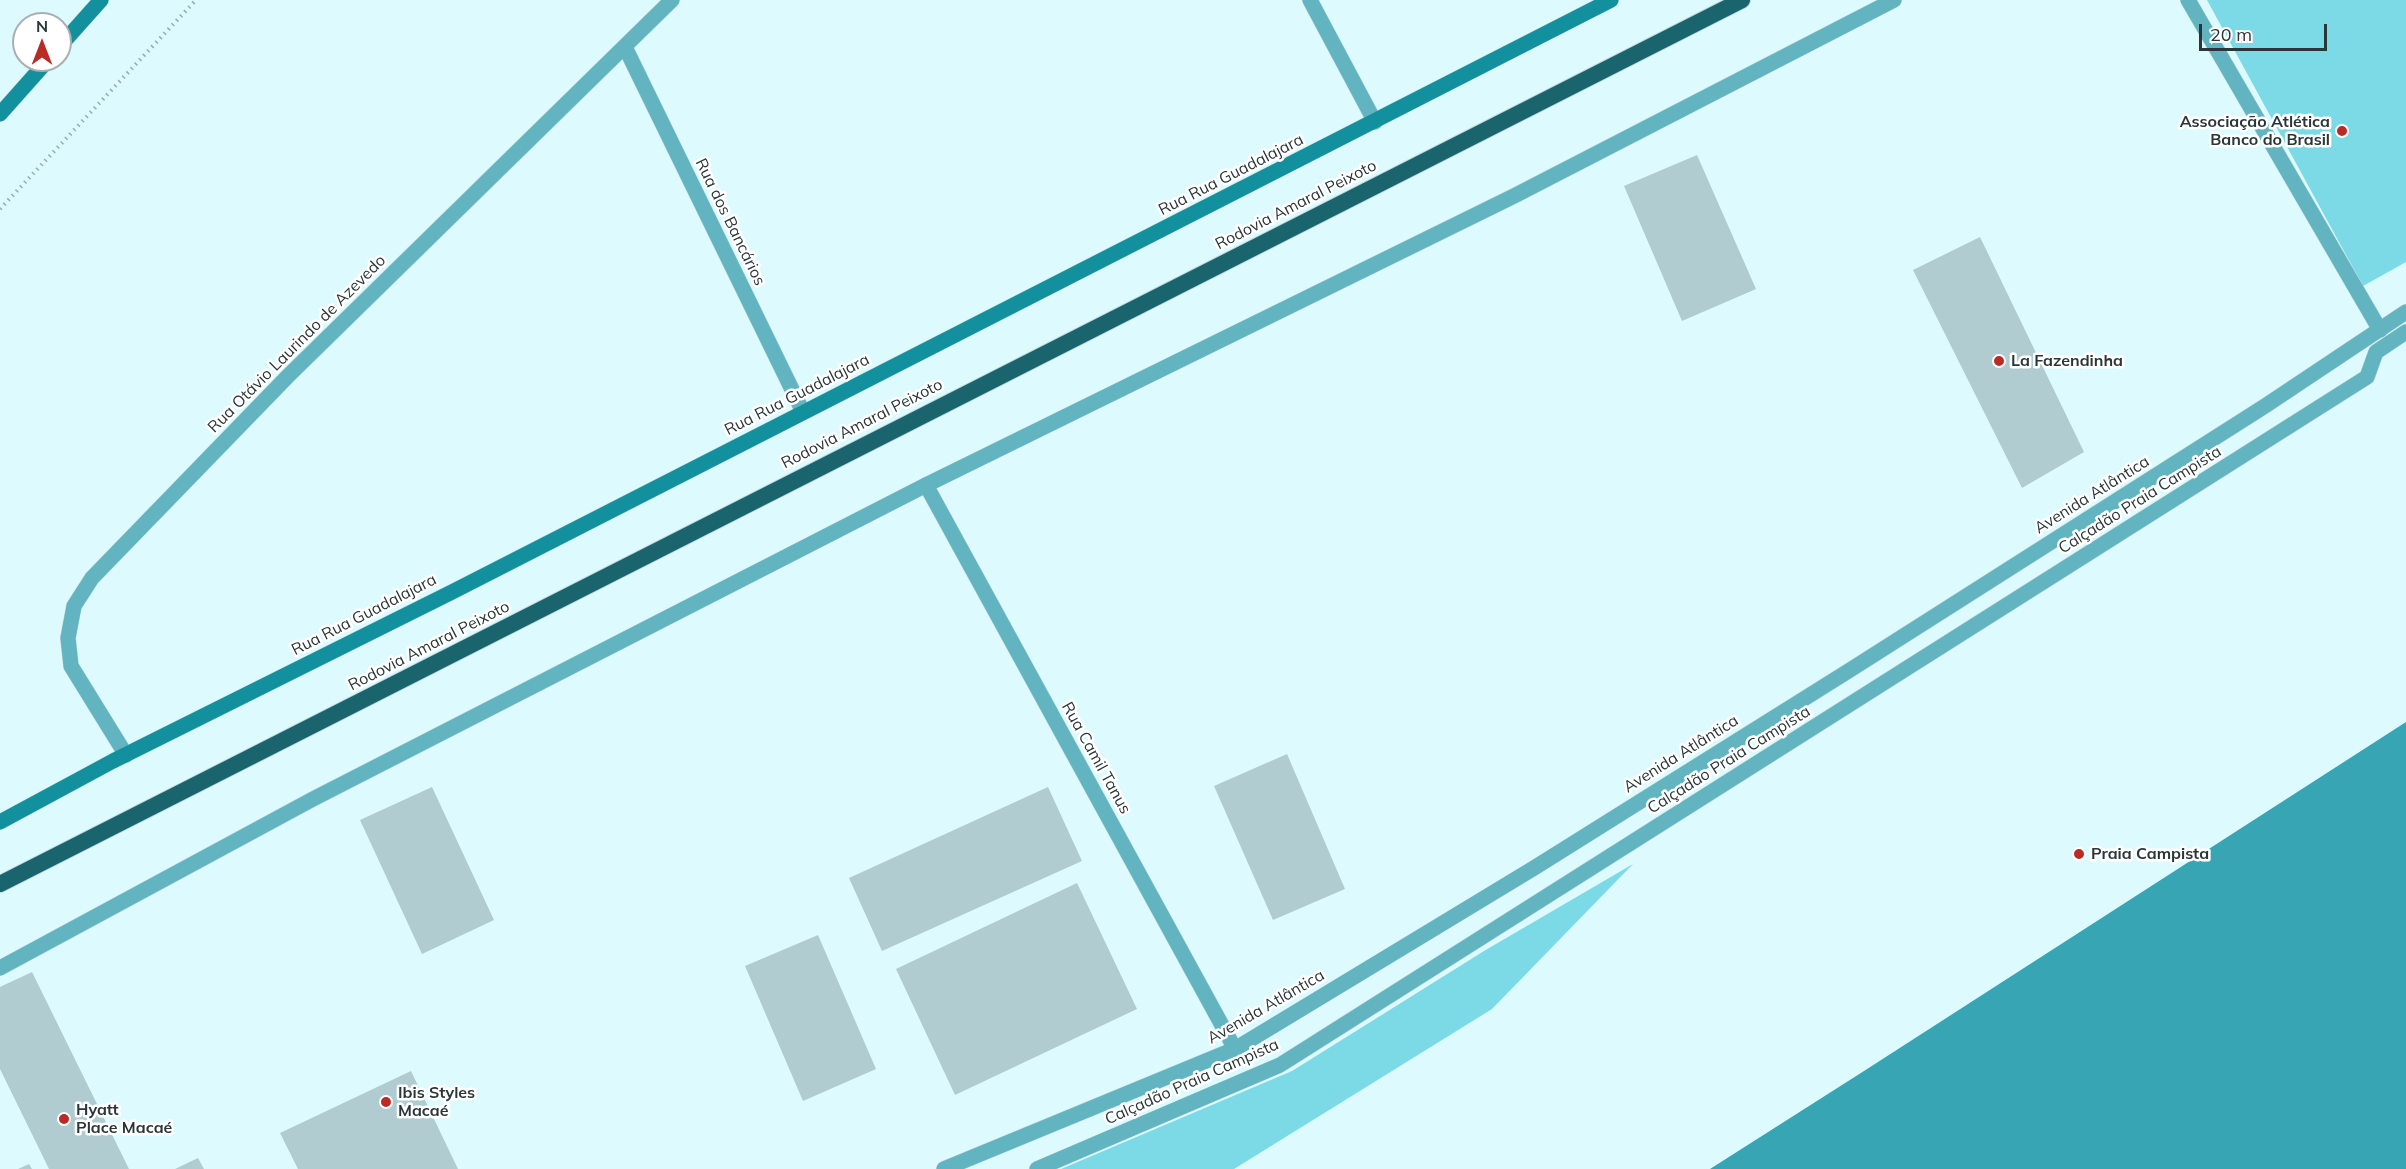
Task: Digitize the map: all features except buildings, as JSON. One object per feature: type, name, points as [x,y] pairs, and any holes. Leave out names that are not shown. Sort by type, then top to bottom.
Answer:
[{"type":"highway","name":"Rodovia Amaral Peixoto","points":[[0,884],[702,525],[1742,0]]},
{"type":"main road","points":[[72,33],[101,0]]},
{"type":"main road","name":"Rua Rua Guadalajara","points":[[0,822],[126,755],[1611,0]]},
{"type":"main road","points":[[0,114],[37,72]]},
{"type":"street","name":"Rua Otávio Laurindo de Azevedo","points":[[126,755],[71,666],[68,639],[75,606],[92,578],[288,376],[672,0]]},
{"type":"street","points":[[1310,0],[1375,122]]},
{"type":"street","points":[[0,968],[313,799],[926,485],[1514,196],[1894,0]]},
{"type":"street","points":[[2188,0],[2380,330]]},
{"type":"street","name":"Rua dos Bancários","points":[[625,47],[803,412]]},
{"type":"street","name":"Avenida Atlântica","points":[[944,1169],[1235,1049],[1534,868],[1840,676],[2406,312]]},
{"type":"street","name":"Calçadão Praia Campista","points":[[1037,1169],[1281,1065],[2367,377],[2376,352],[2406,332]]},
{"type":"street","name":"Rua Camil Tanus","points":[[926,485],[1235,1049]]},
{"type":"path","points":[[0,209],[196,0]]},
{"type":"shaded area","name":"Associação Atlética Banco do Brasil","points":[[2207,0],[2406,0],[2406,262],[2363,286]]},
{"type":"shaded area","points":[[2406,722],[2406,1169],[1710,1169],[1864,1071]]},
{"type":"shaded area","points":[[1633,864],[1492,1009],[1234,1169],[1061,1169],[1292,1071],[1484,951]]},
{"type":"place","name":"Associação Atlética Banco do Brasil","points":[[2342,131]]},
{"type":"place","name":"La Fazendinha","points":[[1999,361]]},
{"type":"place","name":"Praia Campista","points":[[2079,854]]},
{"type":"place","name":"Ibis Styles Macaé","points":[[386,1102]]},
{"type":"place","name":"Hyatt Place Macaé","points":[[64,1119]]}]
